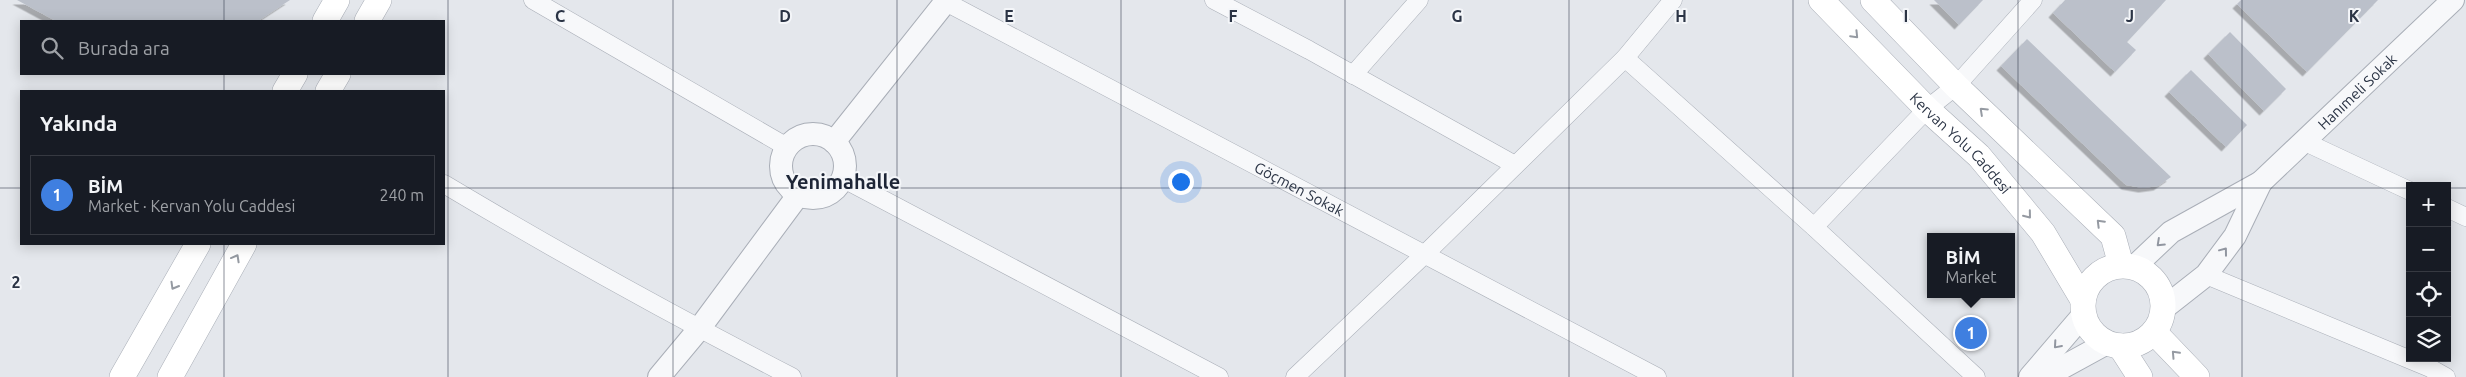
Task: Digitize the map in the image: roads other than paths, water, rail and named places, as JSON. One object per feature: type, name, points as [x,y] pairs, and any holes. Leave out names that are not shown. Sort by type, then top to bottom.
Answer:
[{"type":"main road","points":[[326,20],[337,0]]},
{"type":"main road","points":[[368,20],[379,0]]},
{"type":"main road","name":"Kervan Yolu Caddesi","points":[[1821,0],[1927,109],[1979,156],[2043,233],[2084,307]]},
{"type":"main road","points":[[1873,0],[1956,86],[2114,236],[2128,266]]},
{"type":"main road","points":[[286,90],[294,75]]},
{"type":"main road","points":[[329,90],[337,75]]},
{"type":"main road","points":[[122,377],[197,245]]},
{"type":"main road","points":[[170,377],[243,245]]},
{"type":"main road","points":[[2128,266],[2147,273],[2156,282],[2162,295],[2164,308],[2161,321],[2154,332],[2144,340],[2132,345],[2113,344],[2096,336],[2088,326],[2084,307],[2088,287],[2096,276],[2107,268],[2128,266]]},
{"type":"main road","points":[[2154,332],[2197,377]]},
{"type":"main road","points":[[2113,344],[2140,377]]},
{"type":"street","points":[[533,0],[787,147]]},
{"type":"street","points":[[1214,0],[1514,165]]},
{"type":"street","points":[[1353,75],[1419,0]]},
{"type":"street","points":[[1296,377],[1625,58],[1673,0]]},
{"type":"street","points":[[1814,227],[1927,109],[1956,86],[2033,0]]},
{"type":"street","name":"Hanımeli Sokak","points":[[2261,182],[2453,0]]},
{"type":"street","points":[[834,142],[945,1]]},
{"type":"street","name":"Göçmen Sokak","points":[[945,1],[1656,377]]},
{"type":"street","points":[[1625,58],[1814,227],[1976,377]]},
{"type":"street","points":[[810,134],[825,136],[834,142],[841,150],[844,159],[842,178],[831,192],[815,198],[798,194],[787,186],[781,173],[781,159],[787,147],[795,139],[810,134]]},
{"type":"street","points":[[2303,141],[2406,189]]},
{"type":"street","points":[[842,178],[1219,377]]},
{"type":"street","points":[[2128,266],[2171,232],[2261,182]]},
{"type":"street","points":[[2164,308],[2206,275],[2235,236],[2261,182]]},
{"type":"street","points":[[445,185],[522,231],[699,329],[792,377]]},
{"type":"street","points":[[659,377],[699,329],[798,194]]},
{"type":"street","points":[[2451,210],[2466,217]]},
{"type":"street","points":[[2206,275],[2430,368],[2446,377]]},
{"type":"street","points":[[2030,377],[2084,307]]},
{"type":"street","points":[[2045,377],[2113,344]]},
{"type":"place","name":"BİM","points":[[1971,333]]},
{"type":"district","name":"Yenimahalle","points":[[843,181]]}]
